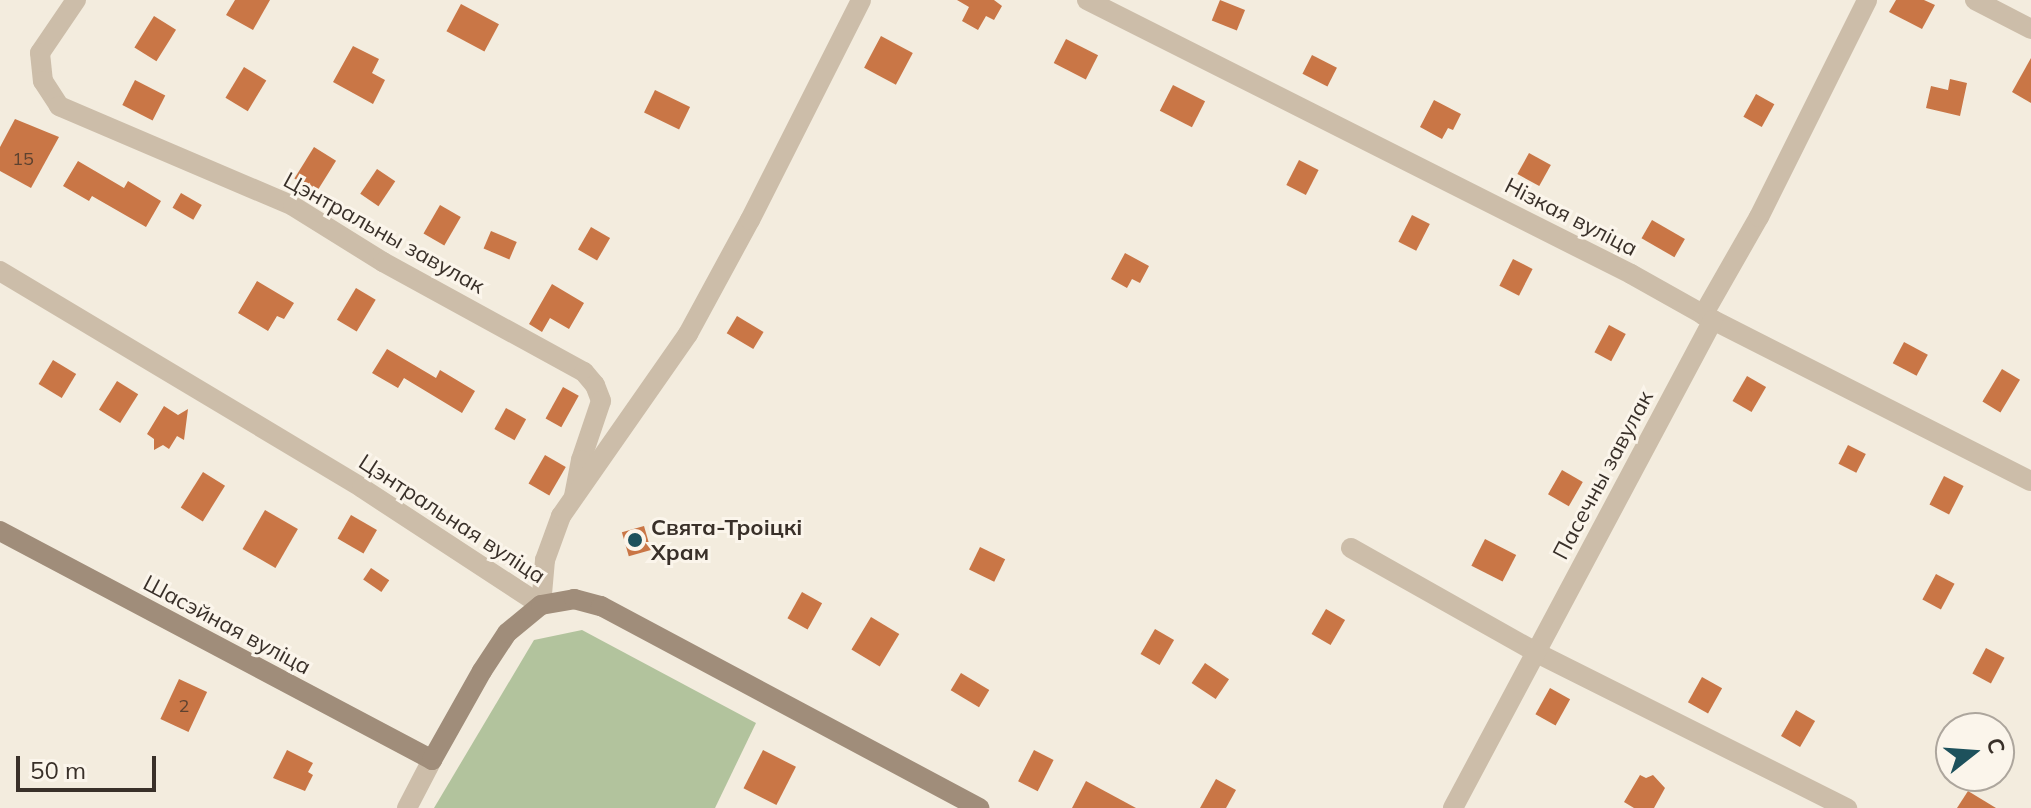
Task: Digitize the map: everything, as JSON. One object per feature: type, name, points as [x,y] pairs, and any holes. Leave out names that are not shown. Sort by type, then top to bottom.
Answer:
[{"type":"main road","name":"Шасэйная вуліца","points":[[0,531],[432,760]]},
{"type":"main road","name":"Цэнтральная вуліца","points":[[541,605],[574,599],[601,606],[979,808]]},
{"type":"main road","points":[[432,760],[498,646],[521,619],[541,605]]},
{"type":"street","name":"Цэнтральны завулак","points":[[76,0],[40,53],[43,81],[59,106],[293,206],[383,262],[584,372],[595,385],[601,401],[581,460],[574,495]]},
{"type":"street","points":[[541,605],[549,546],[574,495],[688,334],[750,220],[861,0]]},
{"type":"street","name":"Нізкая вуліца","points":[[1087,0],[1631,274],[1708,318],[2031,481]]},
{"type":"street","name":"Пасечны завулак","points":[[1453,808],[1537,653],[1867,0]]},
{"type":"street","points":[[1975,0],[2031,29]]},
{"type":"street","name":"Цэнтральная вуліца","points":[[0,271],[362,488],[541,605]]},
{"type":"street","points":[[1351,548],[1537,653],[1847,808]]},
{"type":"street","points":[[407,808],[432,760]]},
{"type":"green space","points":[[582,630],[756,723],[715,808],[434,808],[534,640]]},
{"type":"building","points":[[235,0],[270,0],[253,30],[226,15]]},
{"type":"building","points":[[957,0],[994,0],[1002,6],[994,20],[986,16],[978,30],[962,21],[969,7]]},
{"type":"building","points":[[1220,0],[1245,10],[1237,31],[1212,20]]},
{"type":"building","points":[[1896,0],[1924,0],[1935,5],[1922,29],[1889,12]]},
{"type":"building","points":[[461,4],[499,24],[484,52],[446,31]]},
{"type":"building","points":[[154,16],[176,30],[156,61],[134,47]]},
{"type":"building","points":[[881,36],[913,53],[896,85],[864,68]]},
{"type":"building","points":[[1066,39],[1098,55],[1086,79],[1054,63]]},
{"type":"building","points":[[353,46],[379,59],[372,73],[385,80],[373,104],[333,82]]},
{"type":"building","points":[[1312,55],[1337,68],[1327,86],[1302,74]]},
{"type":"building","points":[[2031,58],[2031,103],[2012,92]]},
{"type":"building","points":[[244,67],[266,80],[248,111],[225,98]]},
{"type":"building","points":[[1950,79],[1967,83],[1960,116],[1926,108],[1931,86],[1948,90]]},
{"type":"building","points":[[135,80],[165,95],[153,120],[122,105]]},
{"type":"building","points":[[1173,85],[1205,101],[1192,127],[1160,111]]},
{"type":"building","points":[[655,90],[690,107],[679,130],[644,112]]},
{"type":"building","points":[[1756,94],[1774,104],[1762,127],[1743,117]]},
{"type":"building","points":[[1434,100],[1461,114],[1453,130],[1448,128],[1442,139],[1420,127]]},
{"type":"building","points":[[15,119],[59,137],[31,188],[0,171],[0,147]]},
{"type":"building","points":[[314,147],[336,161],[316,192],[294,178]]},
{"type":"building","points":[[1529,153],[1551,165],[1539,186],[1517,174]]},
{"type":"building","points":[[1299,160],[1319,170],[1306,195],[1286,185]]},
{"type":"building","points":[[78,161],[124,188],[128,181],[161,201],[146,227],[92,196],[89,201],[63,186]]},
{"type":"building","points":[[377,169],[395,181],[378,206],[360,194]]},
{"type":"building","points":[[181,193],[202,205],[193,220],[172,208]]},
{"type":"building","points":[[440,205],[461,217],[444,246],[424,234]]},
{"type":"building","points":[[1412,215],[1430,224],[1416,251],[1398,242]]},
{"type":"building","points":[[1652,220],[1685,239],[1674,257],[1642,238]]},
{"type":"building","points":[[591,227],[610,238],[597,261],[578,250]]},
{"type":"building","points":[[491,231],[517,242],[509,259],[484,248]]},
{"type":"building","points":[[1125,253],[1149,266],[1140,283],[1132,279],[1127,288],[1111,279]]},
{"type":"building","points":[[1513,259],[1533,269],[1519,296],[1499,286]]},
{"type":"building","points":[[257,281],[294,303],[284,319],[277,316],[268,331],[238,313]]},
{"type":"building","points":[[552,284],[584,303],[569,329],[550,318],[542,332],[529,324]]},
{"type":"building","points":[[356,288],[376,300],[357,332],[337,320]]},
{"type":"building","points":[[737,316],[764,332],[753,349],[727,333]]},
{"type":"building","points":[[1609,325],[1626,334],[1611,361],[1594,352]]},
{"type":"building","points":[[1904,342],[1928,355],[1917,376],[1893,363]]},
{"type":"building","points":[[387,349],[436,378],[440,370],[475,391],[462,413],[404,378],[398,388],[372,373]]},
{"type":"building","points":[[53,360],[76,374],[62,398],[39,384]]},
{"type":"building","points":[[2002,369],[2020,380],[2000,412],[1982,402]]},
{"type":"building","points":[[1747,376],[1766,387],[1752,412],[1732,401]]},
{"type":"building","points":[[117,381],[138,394],[120,423],[99,410]]},
{"type":"building","points":[[563,387],[579,396],[561,427],[546,418]]},
{"type":"building","points":[[164,406],[178,415],[188,409],[184,440],[177,436],[169,449],[163,445],[154,450],[154,439],[147,434]]},
{"type":"building","points":[[506,408],[526,419],[514,440],[494,429]]},
{"type":"building","points":[[1848,445],[1866,454],[1856,473],[1838,464]]},
{"type":"building","points":[[545,455],[566,467],[549,496],[528,484]]},
{"type":"building","points":[[1562,470],[1583,482],[1569,506],[1548,494]]},
{"type":"building","points":[[203,472],[225,486],[203,521],[181,508]]},
{"type":"building","points":[[1944,476],[1964,486],[1949,514],[1929,505]]},
{"type":"building","points":[[265,510],[298,529],[275,568],[243,549]]},
{"type":"building","points":[[351,515],[377,530],[363,553],[338,538]]},
{"type":"building","name":"Свята-Троіцкі Храм","points":[[644,526],[651,550],[629,556],[622,532]]},
{"type":"building","points":[[1485,539],[1516,555],[1503,582],[1471,566]]},
{"type":"building","points":[[980,547],[1005,559],[994,582],[969,569]]},
{"type":"building","points":[[371,568],[389,580],[381,592],[363,580]]},
{"type":"building","points":[[1936,574],[1955,584],[1941,609],[1922,600]]},
{"type":"building","points":[[802,592],[822,603],[808,629],[787,618]]},
{"type":"building","points":[[1326,609],[1345,620],[1331,645],[1312,634]]},
{"type":"building","points":[[871,617],[899,634],[880,667],[851,650]]},
{"type":"building","points":[[1155,629],[1174,640],[1160,665],[1140,654]]},
{"type":"building","points":[[1986,648],[2005,658],[1991,683],[1972,674]]},
{"type":"building","points":[[1205,663],[1229,679],[1216,699],[1192,683]]},
{"type":"building","points":[[961,673],[989,690],[979,707],[951,690]]},
{"type":"building","points":[[1702,677],[1722,688],[1708,714],[1688,702]]},
{"type":"building","points":[[179,679],[207,692],[189,732],[160,719]]},
{"type":"building","points":[[1550,688],[1570,699],[1556,725],[1535,714]]},
{"type":"building","points":[[1796,710],[1815,721],[1800,747],[1781,736]]},
{"type":"building","points":[[287,750],[313,763],[308,772],[313,775],[305,791],[273,778]]},
{"type":"building","points":[[763,750],[796,767],[776,805],[743,788]]},
{"type":"building","points":[[1034,750],[1054,760],[1038,791],[1018,781]]},
{"type":"building","points":[[1640,775],[1646,778],[1653,775],[1665,788],[1654,808],[1634,808],[1624,802]]},
{"type":"building","points":[[1216,779],[1236,790],[1226,808],[1200,808]]},
{"type":"building","points":[[1086,781],[1136,808],[1072,808]]},
{"type":"building","points":[[1970,792],[1996,808],[1957,808]]},
{"type":"place","name":"Свята-Троіцкі Храм","points":[[635,540]]}]
